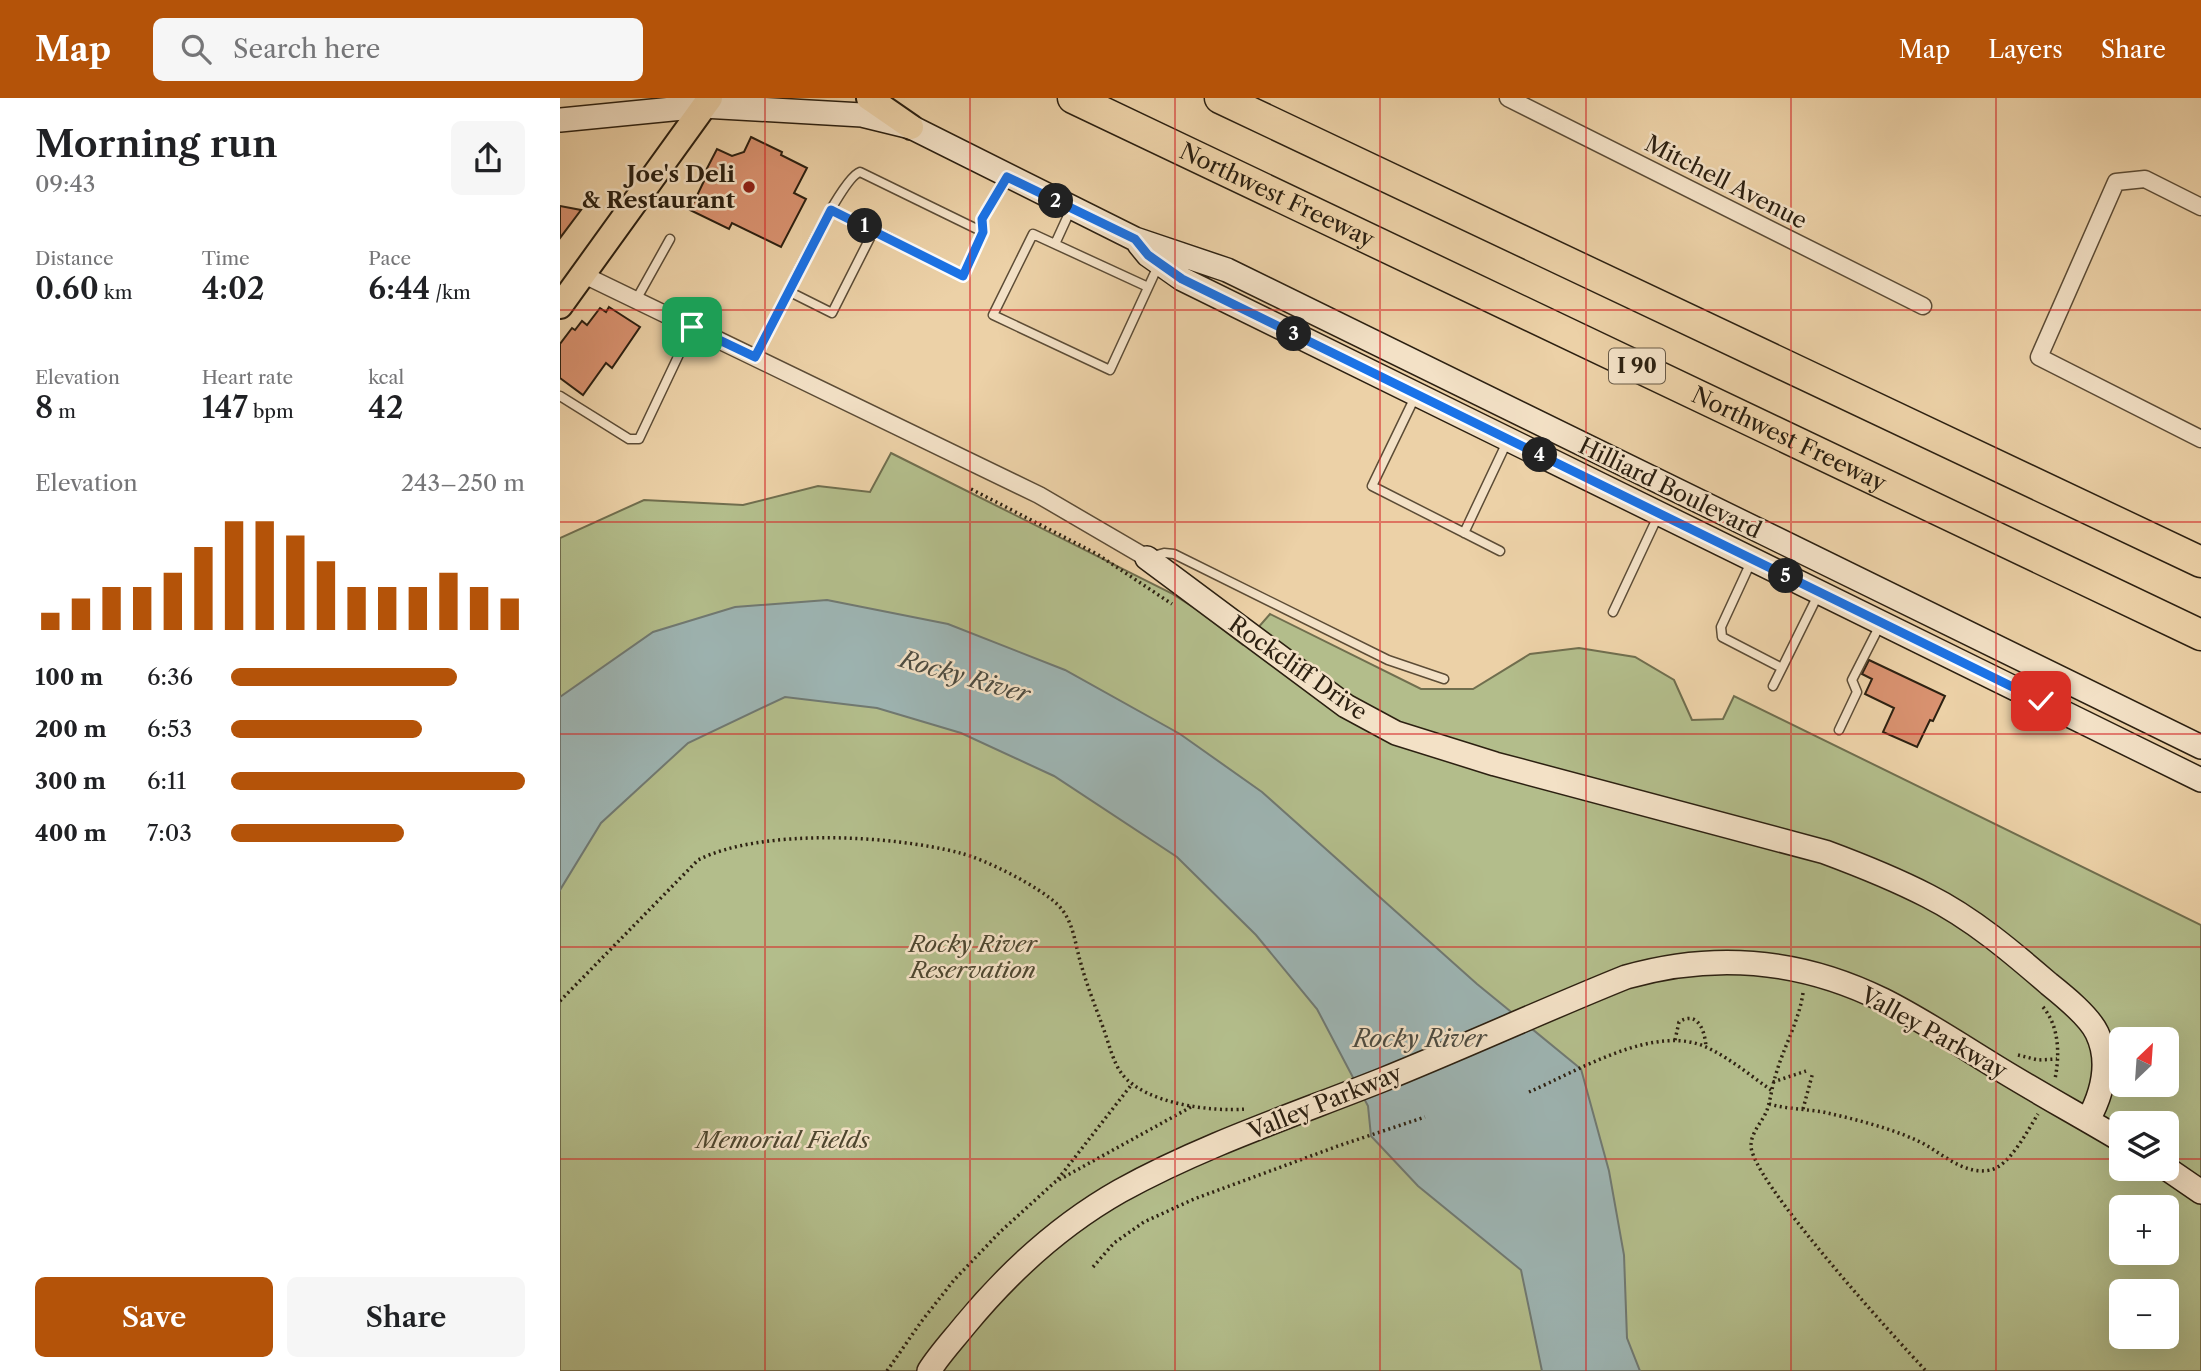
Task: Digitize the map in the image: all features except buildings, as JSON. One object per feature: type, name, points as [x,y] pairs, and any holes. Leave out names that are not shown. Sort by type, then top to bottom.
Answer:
[{"type":"highway","name":"Northwest Freeway","points":[[1073,98],[2201,635]]},
{"type":"highway","points":[[1220,98],[2201,562]]},
{"type":"main road","points":[[869,98],[911,127]]},
{"type":"main road","points":[[560,306],[706,102]]},
{"type":"main road","name":"Hilliard Boulevard","points":[[560,120],[706,102],[862,115],[911,127],[1135,239],[1227,270],[2201,747]]},
{"type":"main road","name":"Hilliard Boulevard","points":[[1135,239],[1148,255],[1182,279],[2201,780]]},
{"type":"main road","name":"Rockcliff Drive","points":[[1147,558],[1346,706],[1396,733],[1495,764],[1825,852],[1930,896],[2021,960],[2070,1001],[2097,1032],[2104,1057],[2104,1079],[2088,1120]]},
{"type":"main road","name":"Valley Parkway","points":[[929,1371],[1008,1277],[1074,1222],[1119,1192],[1187,1158],[1289,1115],[1383,1079],[1563,1002],[1626,977],[1664,966],[1714,961],[1765,964],[1806,972],[1847,985],[1882,1000],[2109,1133]]},
{"type":"main road","points":[[2179,1177],[2201,1192]]},
{"type":"street","name":"Mitchell Avenue","points":[[1508,98],[1923,306]]},
{"type":"street","points":[[2201,207],[2146,179],[2116,182],[2039,357],[2201,439]]},
{"type":"street","name":"Rockcliff Drive","points":[[584,275],[1039,495],[1147,558]]},
{"type":"lane","points":[[755,357],[831,210],[853,174],[860,172],[983,232]]},
{"type":"lane","points":[[831,210],[963,276],[983,232],[982,219],[1007,177]]},
{"type":"lane","points":[[1055,244],[1072,209]]},
{"type":"lane","points":[[788,291],[832,313],[874,230]]},
{"type":"lane","points":[[1148,287],[1033,233],[993,314],[1110,370],[1159,263]]},
{"type":"lane","points":[[636,300],[670,239]]},
{"type":"lane","points":[[560,396],[629,439],[639,439],[692,327]]},
{"type":"lane","points":[[1416,394],[1372,486],[1500,551]]},
{"type":"lane","points":[[1464,533],[1508,439]]},
{"type":"lane","points":[[1613,612],[1659,513]]},
{"type":"lane","points":[[1147,558],[1164,553],[1174,554],[1388,660],[1444,679]]},
{"type":"lane","points":[[1753,559],[1721,626],[1722,637],[1782,668]]},
{"type":"lane","points":[[1773,685],[1819,592]]},
{"type":"lane","points":[[1839,730],[1857,692],[1852,680],[1881,622]]},
{"type":"path","points":[[560,1001],[698,860],[719,849],[750,842],[793,839],[860,839],[916,843],[963,853],[993,866],[1058,906],[1070,923],[1081,966],[1113,1054],[1121,1073],[1132,1084],[1164,1099],[1191,1107],[1217,1110],[1255,1108]]},
{"type":"path","points":[[1804,984],[1800,1010],[1773,1082],[1769,1104],[1751,1142],[1751,1153],[1759,1170],[1813,1241],[1875,1316],[1926,1371]]},
{"type":"path","points":[[1675,1040],[1679,1022],[1692,1019],[1701,1024],[1705,1031],[1706,1046]]},
{"type":"path","points":[[1529,1091],[1623,1051],[1675,1040],[1706,1046],[1771,1090]]},
{"type":"path","points":[[1773,1082],[1805,1071]]},
{"type":"path","points":[[1803,1109],[1813,1072]]},
{"type":"path","points":[[887,1371],[954,1280],[1000,1232],[1055,1182],[1132,1084]]},
{"type":"path","points":[[1769,1104],[1844,1117],[1905,1135],[1955,1163],[1980,1171],[1992,1170],[2001,1165],[2015,1149],[2039,1111]]},
{"type":"path","points":[[1055,1182],[1191,1107]]},
{"type":"path","points":[[1093,1267],[1114,1243],[1144,1222],[1194,1199],[1425,1117]]},
{"type":"green space","name":"Rocky River Reservation","points":[[891,453],[1171,593],[1243,645],[1270,614],[1421,689],[1473,689],[1530,654],[1579,648],[1635,657],[1674,680],[1692,720],[1723,719],[1734,696],[2201,925],[2201,1371],[560,1371],[560,538],[644,500],[743,505],[818,486],[870,492]]},
{"type":"water","name":"Rocky River","points":[[827,600],[948,624],[1065,670],[1180,734],[1262,792],[1477,984],[1581,1069],[1609,1171],[1624,1255],[1627,1338],[1640,1371],[1542,1371],[1521,1270],[1418,1186],[1371,1136],[1368,1106],[1317,1009],[1256,935],[1177,857],[1054,776],[961,733],[877,708],[785,697],[688,743],[601,823],[560,890],[560,697],[653,632],[735,607]]},
{"type":"place","name":"Joe's Deli & Restaurant","points":[[749,187]]},
{"type":"route","points":[[692,327],[755,357],[831,210],[963,276],[983,232],[982,219],[1007,177],[1135,239],[1148,255],[1182,279],[2041,701]]},
{"type":"park label","name":"Memorial Fields","points":[[783,1140]]}]
